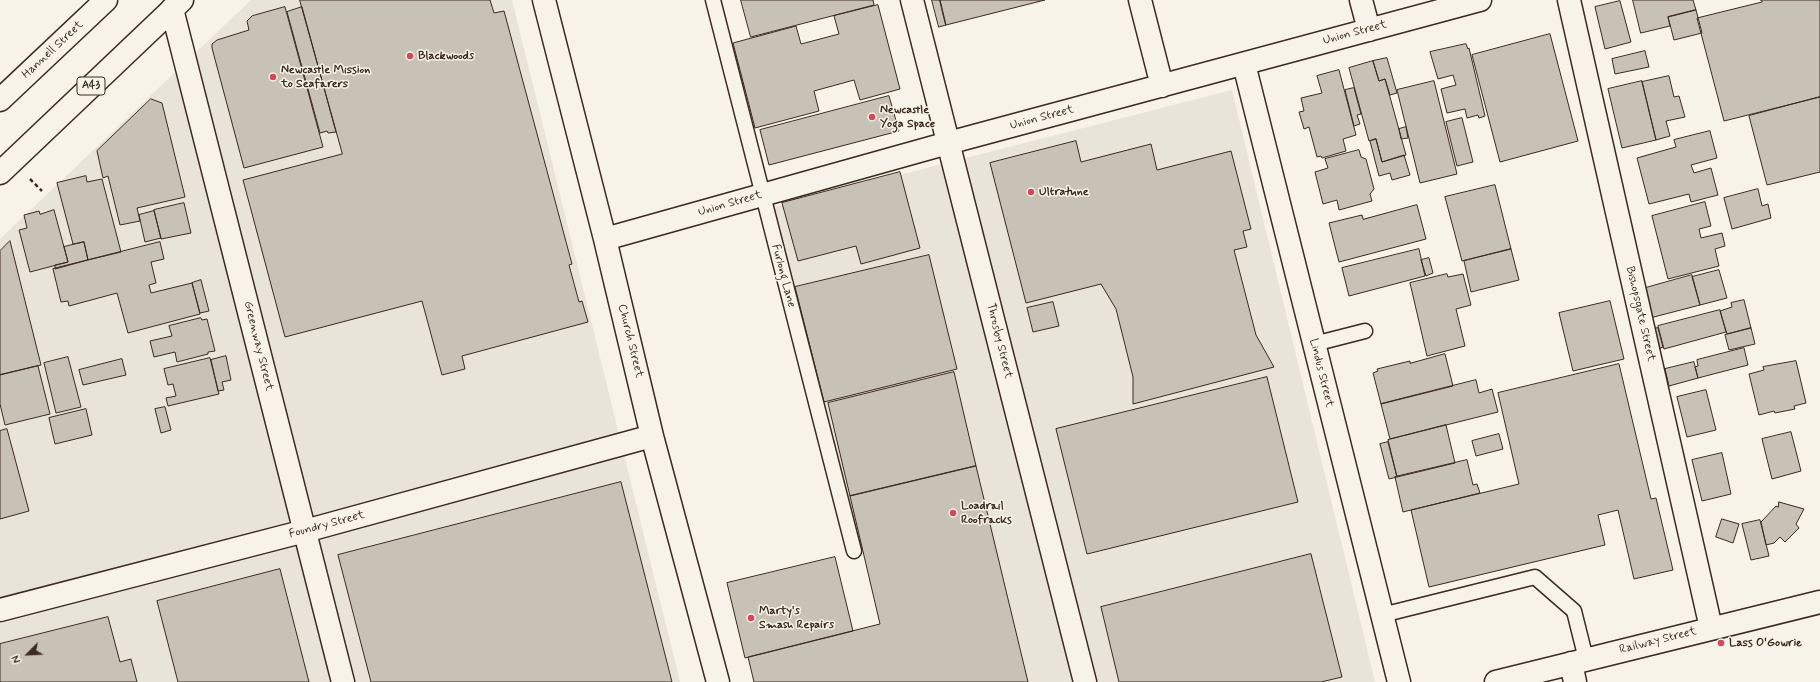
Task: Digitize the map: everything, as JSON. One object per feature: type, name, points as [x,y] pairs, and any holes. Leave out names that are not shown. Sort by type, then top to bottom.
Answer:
[{"type":"main road","name":"Hannell Street","points":[[0,100],[106,0]]},
{"type":"main road","name":"Church Street","points":[[544,0],[605,239],[652,436],[718,682]]},
{"type":"main road","name":"Throsby Street","points":[[912,0],[1085,682]]},
{"type":"main road","points":[[1140,0],[1162,86]]},
{"type":"main road","points":[[1361,0],[1369,30]]},
{"type":"main road","name":"Union Street","points":[[605,239],[948,143],[1480,0]]},
{"type":"main road","name":"Bishopsgate Street","points":[[1569,0],[1711,628]]},
{"type":"main road","name":"A43","points":[[0,173],[177,5]]},
{"type":"main road","name":"Greenway Street","points":[[177,5],[343,682]]},
{"type":"main road","name":"Lindus Street","points":[[1244,64],[1399,682]]},
{"type":"main road","name":"Foundry Street","points":[[0,610],[305,531],[652,436]]},
{"type":"main road","name":"Railway Street","points":[[1496,682],[1577,668],[1711,628],[1820,602]]},
{"type":"lane","name":"Furlong Lane","points":[[713,0],[854,551]]},
{"type":"lane","points":[[1314,344],[1365,331]]},
{"type":"lane","points":[[1382,615],[1535,577],[1574,611],[1577,668]]},
{"type":"shaded area","points":[[251,0],[512,0],[680,682],[0,682],[0,239]]},
{"type":"shaded area","points":[[1232,90],[1375,682],[858,682],[888,651],[774,207]]},
{"type":"building","points":[[300,0],[490,0],[494,13],[504,11],[572,264],[569,265],[579,302],[582,301],[588,322],[462,356],[465,369],[442,375],[422,301],[285,337],[243,180],[342,154]]},
{"type":"building","points":[[741,0],[873,0],[874,5],[751,37]]},
{"type":"building","points":[[932,0],[940,0],[946,25],[939,27]]},
{"type":"building","points":[[940,0],[1045,0],[946,25]]},
{"type":"building","points":[[1633,0],[1693,0],[1696,10],[1668,17],[1670,26],[1641,33]]},
{"type":"building","points":[[1761,0],[1820,0],[1820,97],[1724,121],[1697,18],[1762,2]]},
{"type":"building","points":[[1620,1],[1631,42],[1605,49],[1595,7]]},
{"type":"building","points":[[878,5],[900,89],[860,100],[854,80],[814,91],[819,111],[755,128],[733,43],[796,26],[801,44],[839,34],[834,16]]},
{"type":"building","points":[[285,7],[323,147],[244,168],[212,44],[217,40],[249,30],[247,21],[252,16]]},
{"type":"building","points":[[302,7],[336,132],[328,133],[327,131],[320,133],[287,12]]},
{"type":"building","points":[[1696,10],[1702,33],[1674,40],[1668,17]]},
{"type":"building","points":[[1550,34],[1578,141],[1500,162],[1472,55]]},
{"type":"building","points":[[1466,44],[1468,49],[1469,48],[1485,116],[1479,118],[1478,115],[1467,118],[1465,109],[1447,113],[1441,89],[1456,85],[1453,75],[1438,79],[1430,52]]},
{"type":"building","points":[[1645,51],[1649,67],[1615,74],[1612,59]]},
{"type":"building","points":[[1387,58],[1397,93],[1390,95],[1385,79],[1379,81],[1373,61]]},
{"type":"building","points":[[1373,61],[1379,81],[1385,79],[1406,155],[1382,162],[1376,139],[1369,141],[1349,68]]},
{"type":"building","points":[[1339,70],[1356,135],[1343,139],[1346,151],[1322,158],[1321,156],[1317,157],[1309,127],[1304,129],[1299,112],[1304,111],[1301,98],[1322,93],[1317,76]]},
{"type":"building","points":[[1669,76],[1674,97],[1679,96],[1685,117],[1666,121],[1670,136],[1656,140],[1642,82]]},
{"type":"building","points":[[1434,81],[1457,174],[1420,183],[1397,90]]},
{"type":"building","points":[[1642,81],[1656,140],[1622,148],[1608,89]]},
{"type":"building","points":[[1354,88],[1361,114],[1357,115],[1360,124],[1354,126],[1345,90]]},
{"type":"building","points":[[889,96],[899,131],[769,165],[760,130]]},
{"type":"building","points":[[1820,97],[1820,172],[1767,185],[1749,116]]},
{"type":"building","points":[[151,99],[162,103],[185,197],[137,208],[140,221],[120,225],[108,176],[103,178],[97,151]]},
{"type":"building","points":[[1462,118],[1473,162],[1457,166],[1446,122]]},
{"type":"building","points":[[1406,127],[1408,138],[1401,139],[1399,129]]},
{"type":"building","points":[[1710,131],[1717,158],[1691,165],[1694,173],[1711,168],[1718,195],[1691,202],[1689,194],[1649,204],[1637,158],[1676,147],[1674,140]]},
{"type":"building","points":[[1376,139],[1382,162],[1404,155],[1410,175],[1392,180],[1390,173],[1379,176],[1370,141]]},
{"type":"building","points":[[1076,141],[1081,162],[1151,144],[1157,170],[1231,151],[1251,229],[1243,231],[1247,247],[1234,250],[1256,335],[1274,367],[1133,404],[1133,377],[1116,309],[1101,284],[1026,303],[990,163]]},
{"type":"building","points":[[1359,150],[1361,157],[1366,159],[1374,189],[1370,194],[1372,201],[1339,210],[1337,200],[1323,204],[1315,172],[1328,168],[1325,159]]},
{"type":"building","points":[[900,172],[920,248],[861,264],[856,246],[798,261],[782,203]]},
{"type":"building","points":[[86,176],[87,182],[102,179],[121,252],[88,260],[84,242],[73,244],[57,183]]},
{"type":"building","points":[[1495,185],[1511,249],[1462,261],[1445,197]]},
{"type":"building","points":[[1758,189],[1762,206],[1768,204],[1771,218],[1732,229],[1724,198]]},
{"type":"building","points":[[1705,202],[1711,226],[1699,229],[1701,238],[1722,233],[1725,246],[1715,249],[1719,266],[1668,279],[1652,216]]},
{"type":"building","points":[[184,203],[191,233],[161,239],[154,210]]},
{"type":"building","points":[[1417,205],[1426,239],[1339,262],[1329,223],[1362,215],[1363,219]]},
{"type":"building","points":[[54,210],[68,262],[30,272],[19,230],[27,228],[24,215],[39,211],[40,214]]},
{"type":"building","points":[[154,211],[161,238],[145,242],[139,215]]},
{"type":"building","points":[[10,241],[41,365],[0,375],[0,251]]},
{"type":"building","points":[[84,242],[88,260],[55,269],[55,265],[68,262],[64,247]]},
{"type":"building","points":[[160,242],[164,259],[151,262],[156,283],[149,285],[151,293],[192,283],[200,314],[128,333],[117,293],[69,306],[68,301],[61,302],[53,269]]},
{"type":"building","points":[[1419,249],[1425,276],[1349,296],[1342,268]]},
{"type":"building","points":[[1511,249],[1519,280],[1471,292],[1464,261]]},
{"type":"building","points":[[929,255],[957,369],[824,402],[795,287]]},
{"type":"building","points":[[1429,258],[1433,273],[1426,276],[1421,260]]},
{"type":"building","points":[[1719,270],[1727,298],[1700,305],[1692,277]]},
{"type":"building","points":[[1447,274],[1448,277],[1463,274],[1471,305],[1456,309],[1465,346],[1427,356],[1410,283]]},
{"type":"building","points":[[1692,275],[1700,305],[1650,318],[1642,289]]},
{"type":"building","points":[[201,280],[209,311],[200,313],[192,283]]},
{"type":"building","points":[[1744,300],[1751,328],[1727,334],[1720,311],[1732,307],[1731,303]]},
{"type":"building","points":[[1610,301],[1624,359],[1573,371],[1559,313]]},
{"type":"building","points":[[1053,302],[1059,326],[1033,332],[1027,308]]},
{"type":"building","points":[[1720,310],[1726,332],[1664,349],[1658,326]]},
{"type":"building","points":[[201,318],[202,320],[207,319],[215,351],[177,362],[175,352],[154,357],[150,341],[172,336],[169,326]]},
{"type":"building","points":[[1658,328],[1663,347],[1658,349],[1653,329]]},
{"type":"building","points":[[1751,328],[1755,344],[1729,350],[1725,335]]},
{"type":"building","points":[[1744,348],[1748,365],[1698,378],[1695,367],[1698,366],[1697,360]]},
{"type":"building","points":[[1445,354],[1453,386],[1381,404],[1373,373],[1378,371],[1377,369],[1410,361],[1410,363]]},
{"type":"building","points":[[226,356],[231,380],[222,382],[224,390],[218,391],[211,360]]},
{"type":"building","points":[[68,357],[81,407],[56,413],[44,363]]},
{"type":"building","points":[[210,358],[219,394],[168,406],[166,398],[176,396],[173,384],[168,385],[164,369]]},
{"type":"building","points":[[122,359],[126,375],[83,385],[79,370]]},
{"type":"building","points":[[1796,361],[1806,403],[1794,406],[1795,409],[1775,413],[1774,411],[1759,415],[1749,374],[1764,370],[1763,367]]},
{"type":"building","points":[[1694,362],[1698,378],[1669,386],[1665,369]]},
{"type":"building","points":[[1619,364],[1651,499],[1656,498],[1673,570],[1634,579],[1618,510],[1598,515],[1605,545],[1429,587],[1411,510],[1519,484],[1498,393]]},
{"type":"building","points":[[38,366],[50,414],[5,425],[0,404],[0,375]]},
{"type":"building","points":[[954,372],[976,466],[850,496],[828,403]]},
{"type":"building","points":[[1267,377],[1298,502],[1087,554],[1056,429]]},
{"type":"building","points":[[1476,380],[1479,393],[1492,389],[1498,412],[1390,439],[1381,404]]},
{"type":"building","points":[[1706,390],[1716,430],[1687,437],[1677,397]]},
{"type":"building","points":[[165,407],[171,430],[161,433],[155,409]]},
{"type":"building","points":[[86,409],[92,435],[55,444],[49,418]]},
{"type":"building","points":[[1446,425],[1455,463],[1397,477],[1388,440]]},
{"type":"building","points":[[7,429],[29,511],[0,519],[0,431]]},
{"type":"building","points":[[1791,432],[1801,471],[1772,479],[1762,439]]},
{"type":"building","points":[[1499,434],[1503,449],[1476,456],[1472,441]]},
{"type":"building","points":[[1388,442],[1397,477],[1389,479],[1380,444]]},
{"type":"building","points":[[1722,453],[1731,494],[1702,501],[1692,460]]},
{"type":"building","points":[[1467,460],[1473,485],[1477,484],[1480,493],[1403,512],[1395,477]]},
{"type":"building","points":[[976,466],[1028,682],[754,682],[748,657],[880,624],[850,496]]},
{"type":"building","points":[[621,482],[672,682],[371,682],[338,555]]},
{"type":"building","points":[[1779,502],[1804,509],[1796,524],[1799,528],[1785,542],[1780,537],[1774,543],[1766,545],[1761,522],[1776,506],[1778,507]]},
{"type":"building","points":[[1722,519],[1739,524],[1733,543],[1716,537]]},
{"type":"building","points":[[1760,520],[1769,556],[1751,560],[1742,524]]},
{"type":"building","points":[[1311,554],[1342,677],[1321,682],[1119,682],[1101,607]]},
{"type":"building","points":[[835,557],[853,631],[745,658],[727,583]]},
{"type":"building","points":[[280,569],[309,682],[178,682],[157,601]]},
{"type":"building","points":[[108,617],[120,662],[131,659],[137,682],[0,682],[0,644]]},
{"type":"place","name":"Blackwoods","points":[[410,56]]},
{"type":"place","name":"Newcastle Mission to Seafarers","points":[[273,77]]},
{"type":"place","name":"Newcastle Yoga Space","points":[[872,117]]},
{"type":"place","name":"Ultratune","points":[[1031,192]]},
{"type":"place","name":"Loadrail Roofracks","points":[[953,513]]},
{"type":"place","name":"Marty's Smash Repairs","points":[[751,618]]},
{"type":"place","name":"Lass O'Gowrie","points":[[1721,643]]}]
